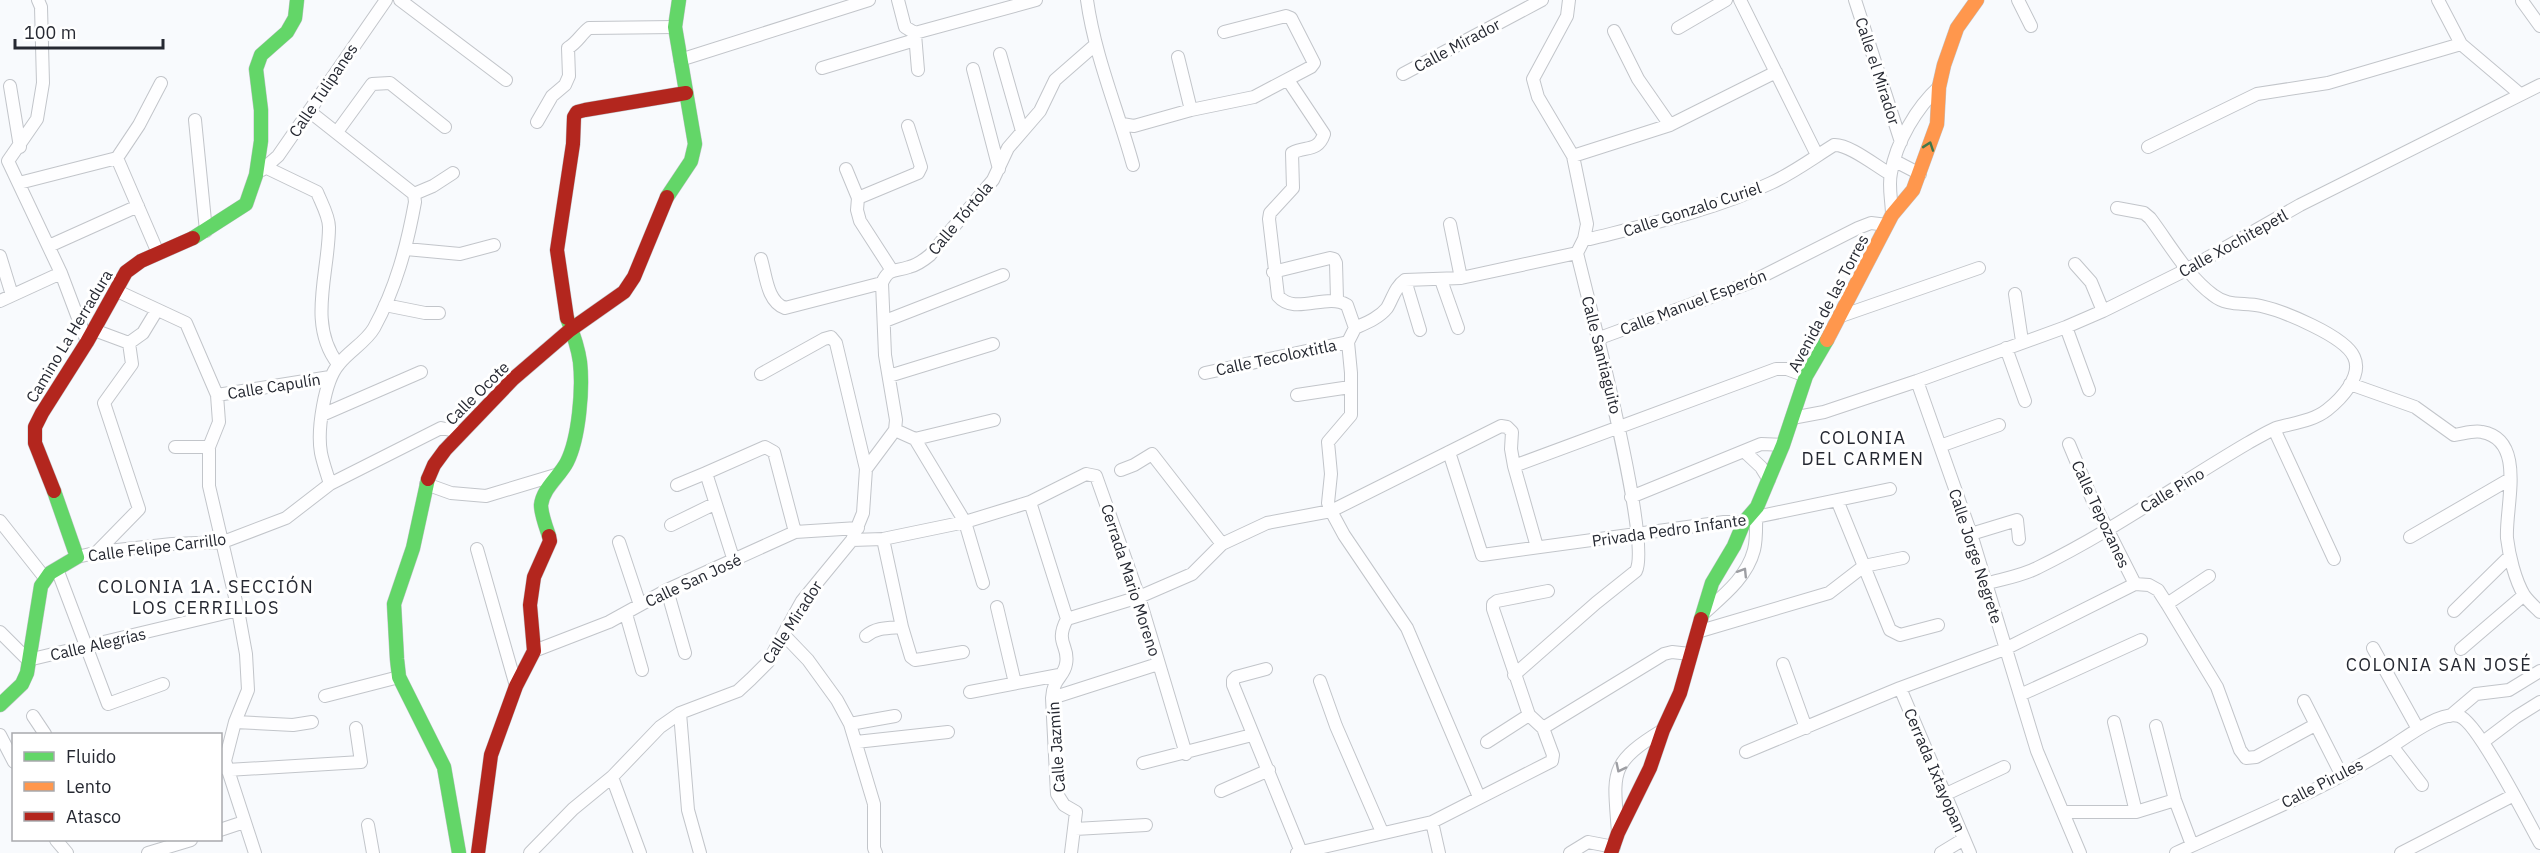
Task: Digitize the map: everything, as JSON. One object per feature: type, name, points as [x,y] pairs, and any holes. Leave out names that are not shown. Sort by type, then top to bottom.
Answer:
[{"type":"street","points":[[38,0],[41,7],[43,83],[38,119],[20,147],[4,162],[19,183],[91,336],[129,343],[143,333],[158,310]]},
{"type":"street","name":"Camino La Herradura","points":[[77,557],[35,443],[35,427],[91,336],[126,272],[141,261],[206,231],[246,204],[261,171],[261,110],[256,69],[261,56],[287,32],[295,18],[297,0]]},
{"type":"street","name":"Calle Tulipanes","points":[[261,171],[278,156],[386,0]]},
{"type":"street","points":[[400,0],[506,80]]},
{"type":"street","name":"Calle Ocote","points":[[459,853],[444,767],[399,677],[394,604],[412,549],[426,484],[434,465],[460,432],[513,379],[570,330],[624,292],[634,277],[667,197],[691,161],[695,144],[675,27],[679,0]]},
{"type":"street","points":[[680,60],[839,5],[869,0]]},
{"type":"street","points":[[898,0],[905,27],[915,36],[918,70]]},
{"type":"street","points":[[822,68],[915,36],[1036,0]]},
{"type":"street","points":[[1088,0],[1095,45],[1104,78],[1122,124],[1133,165]]},
{"type":"street","name":"Calle Mirador","points":[[1403,74],[1542,0]]},
{"type":"street","points":[[1479,797],[1407,628],[1330,511],[1328,503],[1331,474],[1328,442],[1351,414],[1348,342],[1355,328],[1377,317],[1386,308],[1399,284],[1405,280],[1461,278],[1577,253],[1584,239],[1586,218],[1573,156],[1538,97],[1533,79],[1567,16],[1569,0]]},
{"type":"street","points":[[1678,28],[1726,0]]},
{"type":"street","points":[[1740,0],[1817,155]]},
{"type":"street","name":"Calle el Mirador","points":[[1855,0],[1901,142]]},
{"type":"street","name":"Avenida de las Torres","points":[[1613,850],[1618,833],[1650,768],[1663,730],[1680,693],[1712,583],[1752,516],[1769,480],[1806,376],[1842,316],[1890,220],[1913,190],[1920,174],[1937,124],[1939,87],[1944,65],[1957,28],[1977,0]]},
{"type":"street","points":[[2018,0],[2031,26]]},
{"type":"street","points":[[2438,0],[2461,44],[2520,94]]},
{"type":"street","points":[[2522,1],[2540,26]]},
{"type":"street","points":[[1122,124],[1134,126],[1191,110],[1254,97],[1311,68],[1314,63],[1291,18],[1286,16],[1224,32]]},
{"type":"street","points":[[537,122],[552,96],[565,85],[569,76],[568,48],[578,42],[589,28],[675,27]]},
{"type":"street","points":[[1614,31],[1638,79],[1670,124]]},
{"type":"street","points":[[2148,147],[2257,94],[2328,83],[2461,44]]},
{"type":"street","name":"Calle Tórtola","points":[[891,269],[907,268],[930,255],[983,192],[999,169],[1008,148],[1041,111],[1060,73],[1095,45]]},
{"type":"street","points":[[1000,54],[1022,131]]},
{"type":"street","points":[[1178,57],[1191,110]]},
{"type":"street","points":[[973,69],[999,169]]},
{"type":"street","points":[[1573,156],[1670,124],[1776,72]]},
{"type":"street","points":[[1288,80],[1324,134],[1322,142],[1314,148],[1292,153],[1293,188],[1270,213],[1273,272],[1278,296],[1285,303],[1337,299],[1347,305],[1355,328]]},
{"type":"street","points":[[337,132],[372,84],[380,82],[390,83],[445,127]]},
{"type":"street","points":[[19,183],[117,158],[139,125],[161,83]]},
{"type":"street","points":[[10,86],[20,147]]},
{"type":"street","name":"Calle Xochitepetl","points":[[1917,381],[2022,341],[2066,327],[2103,311],[2188,269],[2300,205],[2540,86]]},
{"type":"street","name":"Avenida de las Torres","points":[[1890,220],[1890,174],[1901,142],[1921,106],[1939,87]]},
{"type":"street","points":[[478,853],[491,754],[516,686],[534,651],[530,605],[534,578],[550,541],[541,506],[545,493],[567,462],[574,441],[579,405],[580,364],[561,286],[557,250],[573,144],[574,117],[577,112],[585,110],[686,93]]},
{"type":"street","points":[[309,111],[337,132],[376,167],[414,194],[415,202],[406,249],[385,305],[372,331],[339,364],[330,377],[322,415],[321,451],[330,484]]},
{"type":"street","points":[[195,120],[206,231]]},
{"type":"street","points":[[858,198],[918,173],[921,167],[908,126]]},
{"type":"street","name":"Calle Gonzalo Curiel","points":[[1584,239],[1679,216],[1751,192],[1773,183],[1834,145],[1840,145],[1890,174]]},
{"type":"street","points":[[117,158],[158,254]]},
{"type":"street","points":[[1895,161],[1920,174]]},
{"type":"street","points":[[846,169],[858,198],[857,210],[860,221],[891,269],[882,283],[885,355],[896,420],[895,430],[866,470]]},
{"type":"street","points":[[261,171],[317,192],[330,225],[322,278],[322,330],[331,355],[339,364]]},
{"type":"street","points":[[414,194],[433,186],[453,173]]},
{"type":"street","points":[[49,246],[138,206]]},
{"type":"street","points":[[2117,208],[2144,213],[2151,218],[2188,269],[2214,296],[2229,303],[2258,305],[2293,314],[2350,351],[2357,366],[2350,384],[2415,407],[2454,435],[2473,431],[2483,432],[2493,437],[2508,452],[2510,479],[2507,537],[2510,556],[2524,595],[2540,612]]},
{"type":"street","name":"Calle Manuel Esperón","points":[[1597,339],[1749,283],[1858,228],[1890,220]]},
{"type":"street","points":[[1450,225],[1461,278]]},
{"type":"street","points":[[406,249],[460,254],[494,245]]},
{"type":"street","name":"Calle Santiaguito","points":[[1515,675],[1596,603],[1636,571],[1640,564],[1638,535],[1619,427],[1577,253]]},
{"type":"street","points":[[0,256],[12,295]]},
{"type":"street","points":[[1273,272],[1330,258],[1334,260],[1337,271],[1337,299]]},
{"type":"street","points":[[761,259],[772,297],[778,306],[785,308],[882,283]]},
{"type":"street","points":[[2075,264],[2091,282],[2103,311]]},
{"type":"street","points":[[1842,316],[1979,268]]},
{"type":"street","points":[[0,301],[61,273]]},
{"type":"street","points":[[885,321],[1003,275]]},
{"type":"street","points":[[1405,280],[1420,330]]},
{"type":"street","points":[[1441,280],[1458,328]]},
{"type":"street","points":[[115,290],[186,323],[217,395],[219,422],[209,447],[209,486],[238,610],[246,654],[248,690],[235,722],[224,764],[255,853]]},
{"type":"street","points":[[2015,294],[2022,341]]},
{"type":"street","points":[[385,305],[425,313],[439,313]]},
{"type":"street","points":[[2066,327],[2089,390]]},
{"type":"street","points":[[761,374],[831,337],[836,343],[866,470],[865,502],[855,534],[883,539],[965,522],[1030,502]]},
{"type":"street","name":"Calle Tecoloxtitla","points":[[1204,373],[1348,342]]},
{"type":"street","points":[[97,552],[139,509],[104,403],[132,364],[129,343]]},
{"type":"street","points":[[889,376],[993,344]]},
{"type":"street","points":[[2006,348],[2025,401]]},
{"type":"street","points":[[1514,466],[1776,369],[1786,369],[1806,376]]},
{"type":"street","points":[[322,415],[421,372]]},
{"type":"street","name":"Calle Capulín","points":[[217,395],[330,377]]},
{"type":"street","points":[[1792,418],[1824,411],[1917,381]]},
{"type":"street","name":"Calle Jorge Negrete","points":[[1917,381],[1971,534],[2037,751],[2080,853]]},
{"type":"street","name":"Calle Pino","points":[[1985,584],[2035,569],[2107,529],[2274,429],[2311,419],[2325,412],[2350,384]]},
{"type":"street","points":[[1297,395],[1350,387]]},
{"type":"street","points":[[915,439],[994,420]]},
{"type":"street","points":[[1940,446],[1999,425]]},
{"type":"street","points":[[1067,619],[1139,597],[1192,574],[1222,544],[1267,523],[1330,511],[1492,428],[1507,427],[1513,439],[1511,449],[1514,466],[1537,547]]},
{"type":"street","name":"Calle Felipe Carrillo","points":[[77,557],[97,552],[172,544],[223,542],[286,518],[330,484],[441,429],[460,432]]},
{"type":"street","points":[[2274,429],[2334,559]]},
{"type":"street","points":[[895,430],[915,439],[965,522],[983,583]]},
{"type":"street","points":[[1631,497],[1761,444],[1783,445]]},
{"type":"street","name":"Calle Tepozanes","points":[[2069,444],[2092,499],[2135,584],[2149,585],[2158,590],[2167,604],[2217,687],[2240,750],[2246,758],[2256,757],[2315,725]]},
{"type":"street","points":[[175,447],[209,447]]},
{"type":"street","points":[[677,485],[765,447],[770,447],[774,452],[795,532]]},
{"type":"street","name":"Privada Pedro Infante","points":[[1449,452],[1482,555],[1724,522],[1890,489]]},
{"type":"street","points":[[1745,452],[1761,467],[1769,480]]},
{"type":"street","points":[[1120,470],[1152,454],[1222,544]]},
{"type":"street","points":[[706,473],[734,561]]},
{"type":"street","points":[[426,484],[451,493],[486,496],[559,474]]},
{"type":"street","name":"Cerrada Mario Moreno","points":[[1030,502],[1079,477],[1092,474],[1096,476],[1139,597],[1186,754]]},
{"type":"street","points":[[2410,537],[2510,479]]},
{"type":"street","points":[[1837,500],[1890,630],[1900,635],[1938,625]]},
{"type":"street","name":"Calle Jazmín","points":[[1030,502],[1067,619],[1061,631],[1067,661],[1053,686],[1052,698],[1057,794],[1064,805],[1076,812],[1075,830]]},
{"type":"street","points":[[671,525],[714,504]]},
{"type":"street","name":"Avenida de las Torres","points":[[1704,614],[1733,587],[1747,568],[1754,549],[1752,516]]},
{"type":"street","points":[[1971,534],[2017,520],[2019,539]]},
{"type":"street","points":[[0,521],[51,573],[86,647],[108,704],[163,684]]},
{"type":"street","name":"Calle San José","points":[[534,651],[609,622],[668,590],[795,532],[855,534]]},
{"type":"street","name":"Calle Mirador","points":[[530,853],[573,809],[612,777],[660,727],[680,713],[738,691],[768,662],[802,601],[855,534]]},
{"type":"street","points":[[883,539],[902,627],[911,657],[915,660],[963,652]]},
{"type":"street","points":[[619,542],[640,605]]},
{"type":"street","points":[[477,549],[516,686]]},
{"type":"street","points":[[2454,611],[2510,556]]},
{"type":"street","points":[[0,705],[22,684],[27,673],[41,586],[51,573],[77,557]]},
{"type":"street","points":[[1697,632],[1829,593],[1843,585],[1864,566],[1903,558]]},
{"type":"street","points":[[2167,604],[2209,576]]},
{"type":"street","points":[[1746,752],[1900,688],[2005,649],[2135,584]]},
{"type":"street","points":[[668,590],[686,653]]},
{"type":"street","points":[[1266,669],[1236,677],[1233,680],[1252,735],[1269,770],[1299,853],[1382,831],[1432,822],[1552,761],[1553,755],[1543,729],[1529,715],[1494,613],[1493,604],[1503,599],[1548,591]]},
{"type":"street","points":[[2461,649],[2524,595]]},
{"type":"street","points":[[997,607],[1015,683]]},
{"type":"street","name":"Calle Alegrías","points":[[28,660],[238,610]]},
{"type":"street","points":[[626,614],[642,670]]},
{"type":"street","points":[[866,636],[871,631],[881,628],[902,627]]},
{"type":"street","points":[[0,632],[28,660]]},
{"type":"street","points":[[784,635],[808,660],[837,700],[850,724],[874,804],[876,853]]},
{"type":"street","points":[[2020,695],[2141,640]]},
{"type":"street","points":[[2373,648],[2418,729]]},
{"type":"street","points":[[1543,729],[1664,654],[1672,652],[1690,654]]},
{"type":"street","points":[[1052,698],[1158,664]]},
{"type":"street","points":[[1783,664],[1806,728]]},
{"type":"street","points":[[2450,716],[2476,694],[2509,690],[2540,671]]},
{"type":"street","points":[[970,692],[1059,675]]},
{"type":"street","points":[[325,696],[399,677]]},
{"type":"street","points":[[1320,681],[1336,726],[1382,831]]},
{"type":"street","name":"Cerrada Ixtayopan","points":[[1900,688],[1970,853]]},
{"type":"street","points":[[2304,702],[2342,774]]},
{"type":"street","points":[[2483,742],[2540,702]]},
{"type":"street","points":[[680,713],[688,810],[700,853]]},
{"type":"street","points":[[1488,742],[1529,715]]},
{"type":"street","points":[[33,716],[44,733]]},
{"type":"street","points":[[850,724],[895,716]]},
{"type":"street","points":[[2450,716],[2459,716],[2466,720],[2483,742],[2540,843]]},
{"type":"street","name":"Calle Pirules","points":[[2176,853],[2342,774],[2418,729],[2450,716]]},
{"type":"street","points":[[235,722],[293,725],[312,722]]},
{"type":"street","points":[[2114,722],[2136,812]]},
{"type":"street","points":[[2156,726],[2175,800],[2193,845]]},
{"type":"street","points":[[224,764],[361,762],[356,728]]},
{"type":"street","name":"Avenida de las Torres","points":[[1618,833],[1615,791],[1618,767],[1636,748],[1663,730]]},
{"type":"street","points":[[855,742],[948,732]]},
{"type":"street","points":[[0,735],[12,758]]},
{"type":"street","points":[[1143,763],[1186,754],[1252,735]]},
{"type":"street","points":[[2392,746],[2422,785]]},
{"type":"street","points":[[1944,795],[2004,767]]},
{"type":"street","points":[[1221,791],[1269,770]]},
{"type":"street","points":[[612,777],[640,853]]},
{"type":"street","points":[[2401,853],[2514,795]]},
{"type":"street","points":[[2063,812],[2136,812],[2175,800]]},
{"type":"street","points":[[222,829],[244,822]]},
{"type":"street","points":[[1432,822],[1439,853]]},
{"type":"street","points":[[368,825],[373,853]]},
{"type":"street","points":[[1071,853],[1075,830],[1146,825]]},
{"type":"street","points":[[1941,853],[1964,839]]},
{"type":"street","points":[[57,841],[67,853]]},
{"type":"street","points":[[148,853],[188,841]]},
{"type":"street","points":[[1570,853],[1588,842],[1613,850]]},
{"type":"traffic: fast","points":[[193,238],[246,204],[256,175],[261,141],[261,110],[256,69],[261,55],[287,32],[295,18],[297,0]]},
{"type":"traffic: fast","points":[[667,197],[691,161],[695,144],[675,27],[679,0]]},
{"type":"traffic: fast","points":[[549,536],[542,512],[542,499],[564,467],[571,452],[575,440],[580,399],[579,356],[567,318]]},
{"type":"traffic: fast","points":[[1701,619],[1712,583],[1734,546],[1744,522],[1757,507],[1783,445],[1806,376],[1827,340]]},
{"type":"traffic: fast","points":[[428,479],[413,548],[394,604],[397,659],[399,677],[444,767],[459,853]]},
{"type":"traffic: fast","points":[[0,705],[22,684],[27,673],[41,586],[50,573],[77,557],[54,491]]},
{"type":"traffic: slow","points":[[1827,340],[1892,215],[1913,190],[1937,124],[1939,87],[1944,65],[1957,28],[1977,0]]},
{"type":"traffic: jam","points":[[567,318],[557,250],[573,144],[574,117],[577,112],[585,110],[686,93]]},
{"type":"traffic: jam","points":[[428,479],[434,465],[445,450],[513,379],[570,330],[624,292],[634,277],[667,197]]},
{"type":"traffic: jam","points":[[54,491],[35,443],[35,427],[42,413],[87,342],[126,272],[141,261],[193,238]]},
{"type":"traffic: jam","points":[[478,853],[491,755],[516,686],[534,651],[530,605],[534,577],[550,541],[549,536]]},
{"type":"traffic: jam","points":[[1611,853],[1618,833],[1650,768],[1663,730],[1680,693],[1701,619]]},
{"type":"district","name":"COLONIA DEL CARMEN","points":[[1863,447]]},
{"type":"district","name":"COLONIA 1A. SECCIÓN LOS CERRILLOS","points":[[206,596]]},
{"type":"district","name":"COLONIA SAN JOSÉ","points":[[2439,664]]}]
